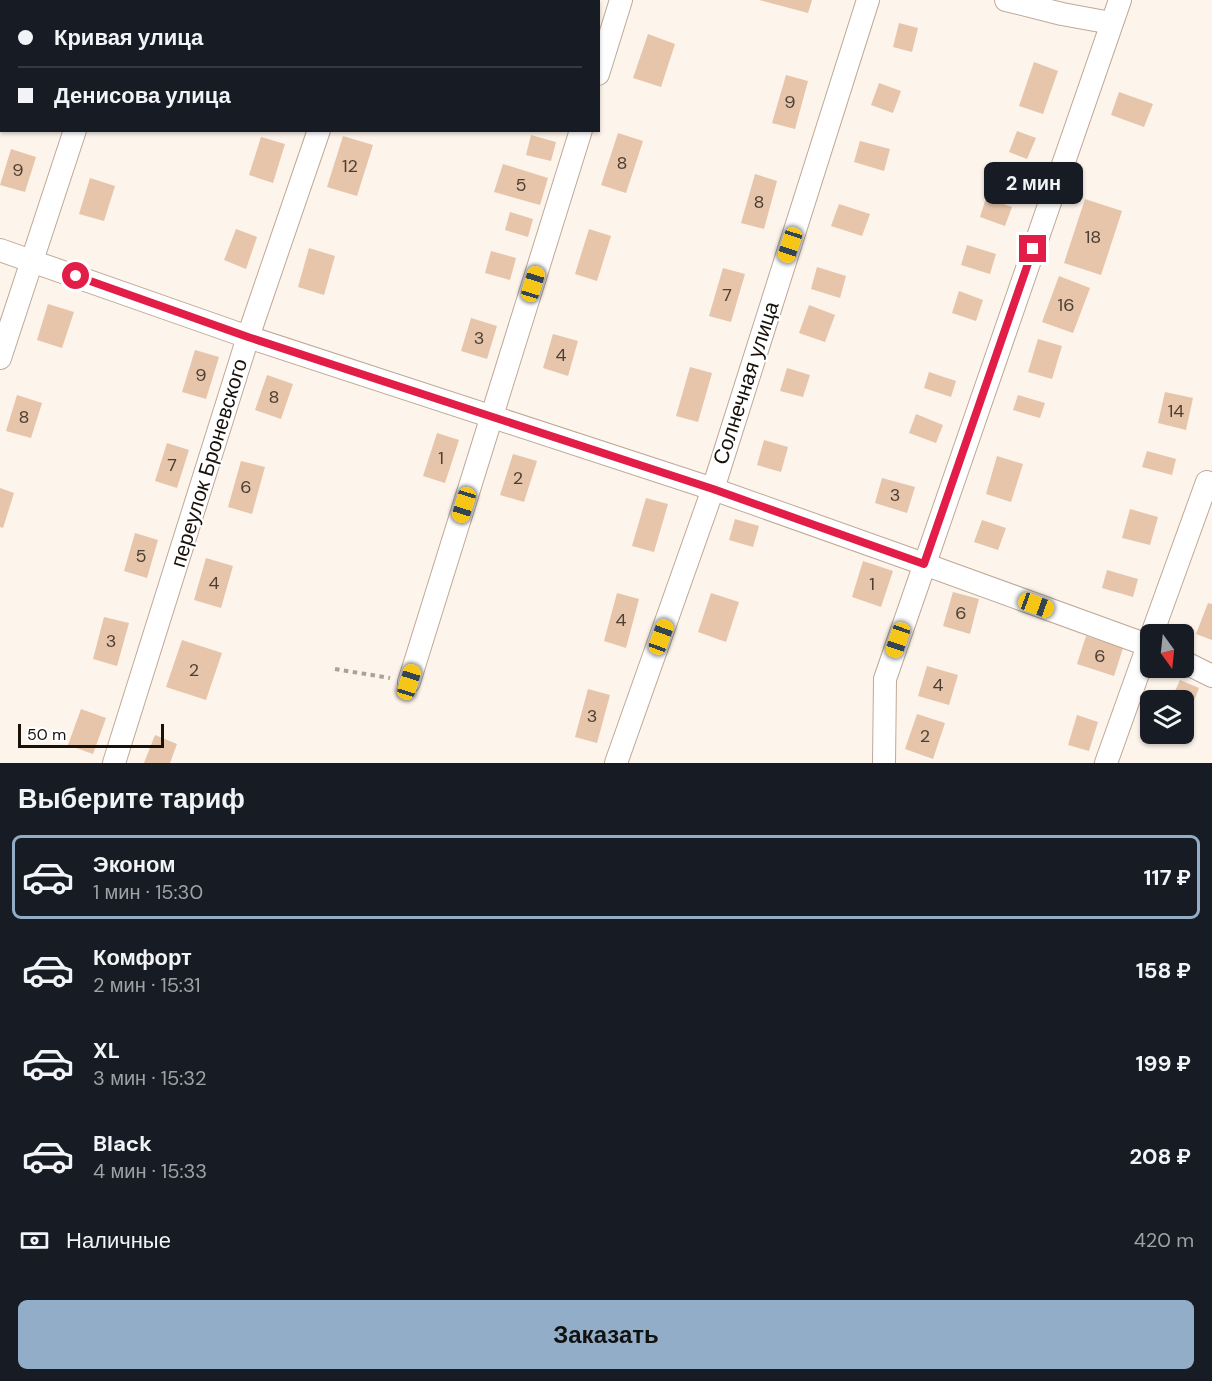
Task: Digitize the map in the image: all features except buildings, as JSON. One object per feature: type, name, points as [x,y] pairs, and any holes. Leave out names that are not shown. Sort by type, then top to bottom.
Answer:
[{"type":"street","points":[[600,68],[621,0]]},
{"type":"street","name":"Солнечная улица","points":[[616,763],[713,489],[868,0]]},
{"type":"street","points":[[1006,0],[1111,23]]},
{"type":"street","points":[[884,763],[885,679],[1120,0]]},
{"type":"street","points":[[0,358],[74,132]]},
{"type":"street","name":"переулок Броневского","points":[[114,763],[248,337],[317,132]]},
{"type":"street","points":[[409,682],[580,132]]},
{"type":"street","points":[[0,250],[248,337],[713,489],[1140,639]]},
{"type":"street","points":[[1156,624],[1207,482]]},
{"type":"street","points":[[1194,667],[1212,675]]},
{"type":"street","points":[[1106,763],[1140,670]]},
{"type":"path","points":[[335,669],[409,682]]},
{"type":"route","points":[[76,276],[248,337],[713,489],[924,564],[1033,249]]}]
